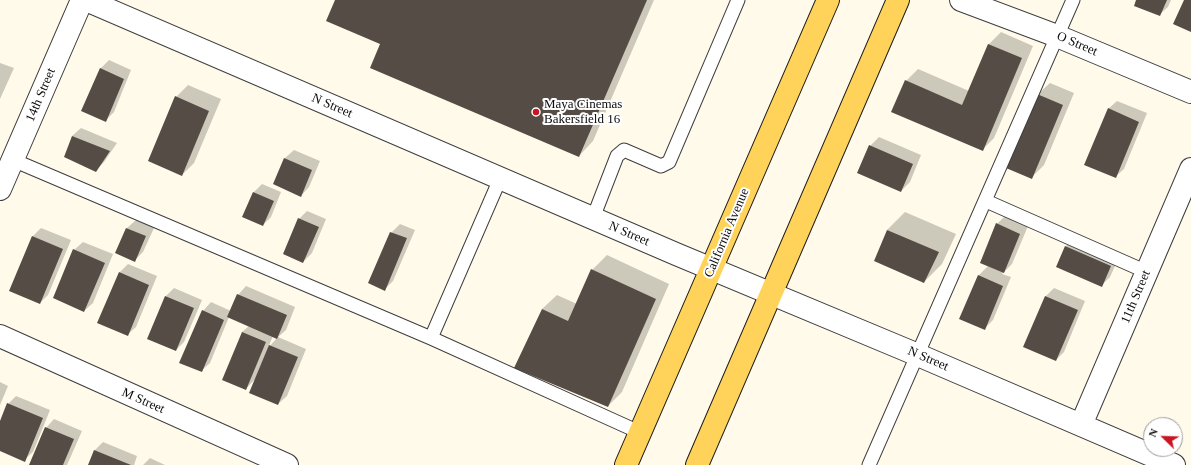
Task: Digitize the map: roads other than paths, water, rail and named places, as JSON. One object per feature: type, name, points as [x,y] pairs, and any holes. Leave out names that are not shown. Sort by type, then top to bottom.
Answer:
[{"type":"main road","name":"California Avenue","points":[[626,465],[639,432],[712,269],[828,0]]},
{"type":"main road","points":[[697,465],[898,0]]},
{"type":"street","name":"14th Street","points":[[0,189],[82,0]]},
{"type":"street","name":"N Street","points":[[86,0],[500,179],[770,294],[918,355],[1174,465]]},
{"type":"street","name":"O Street","points":[[960,0],[1057,36],[1191,92]]},
{"type":"street","name":"11th Street","points":[[1081,425],[1191,169]]},
{"type":"street","name":"M Street","points":[[0,336],[287,465]]},
{"type":"lane","points":[[593,218],[617,156],[624,150],[660,166],[668,162],[738,0]]},
{"type":"lane","points":[[869,465],[1073,0]]},
{"type":"lane","points":[[13,160],[431,338],[639,432]]},
{"type":"lane","points":[[431,338],[500,179]]},
{"type":"lane","points":[[986,201],[1147,272]]},
{"type":"place","name":"Maya Cinemas Bakersfield 16","points":[[536,112]]}]
